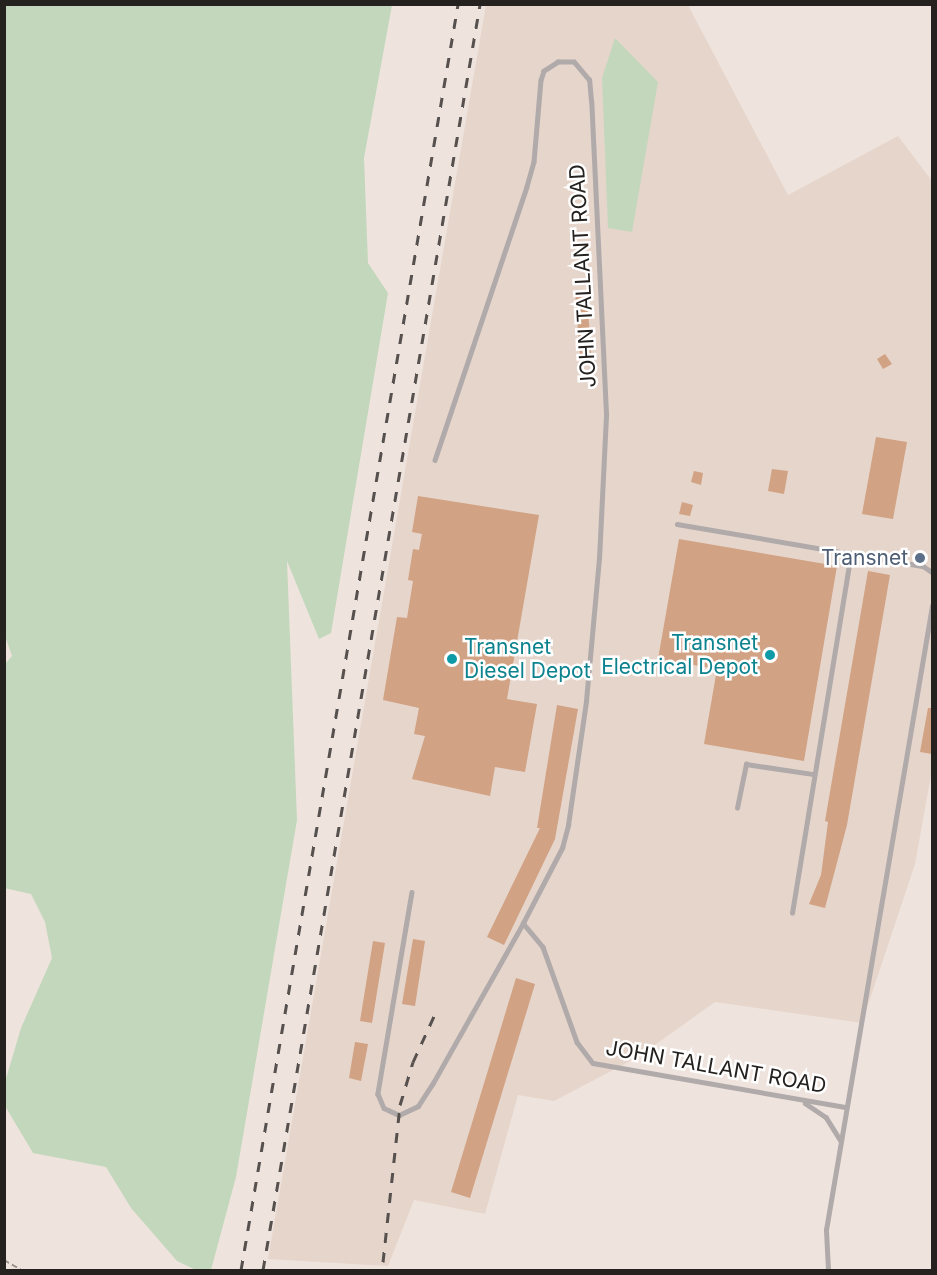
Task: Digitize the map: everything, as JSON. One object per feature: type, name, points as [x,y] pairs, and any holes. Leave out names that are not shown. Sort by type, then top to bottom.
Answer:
[{"type":"lane","name":"JOHN TALLANT ROAD","points":[[412,892],[378,1081],[382,1106],[394,1114],[411,1111],[422,1101],[524,923],[562,848],[568,825],[585,701],[605,466],[605,370],[592,118],[589,80],[574,62],[558,62],[544,71],[541,80],[534,162],[527,187],[435,460]]},
{"type":"lane","points":[[677,524],[923,566],[933,572]]},
{"type":"lane","points":[[792,912],[851,554]]},
{"type":"lane","name":"JOHN TALLANT ROAD","points":[[828,1270],[826,1230],[840,1138],[933,606]]},
{"type":"lane","points":[[737,808],[746,764],[813,774]]},
{"type":"lane","name":"JOHN TALLANT ROAD","points":[[524,923],[543,947],[578,1042],[593,1063],[846,1107]]},
{"type":"lane","points":[[803,1101],[826,1117],[840,1138]]},
{"type":"path","points":[[4,1260],[21,1270]]},
{"type":"shaded area","points":[[486,5],[688,5],[788,195],[898,136],[932,181],[932,770],[915,864],[862,1023],[715,1002],[638,1057],[554,1101],[518,1095],[485,1214],[414,1200],[388,1266],[268,1259]]},
{"type":"green space","points":[[5,4],[392,5],[364,158],[368,263],[388,293],[331,633],[319,639],[287,561],[297,820],[236,1177],[211,1270],[196,1270],[177,1261],[131,1208],[106,1167],[33,1153],[5,1106],[5,1082],[21,1028],[52,958],[45,922],[31,894],[4,888],[4,665],[12,656],[4,633]]},
{"type":"green space","points":[[615,38],[658,82],[632,232],[608,228],[602,78]]},
{"type":"building","points":[[575,292],[587,292],[591,355],[580,356]]},
{"type":"building","points":[[885,354],[892,364],[883,369],[877,359]]},
{"type":"building","points":[[876,437],[907,442],[893,519],[862,514]]},
{"type":"building","points":[[772,469],[788,471],[784,494],[768,491]]},
{"type":"building","points":[[694,471],[703,473],[701,485],[691,482]]},
{"type":"building","name":"Transnet Diesel Depot","points":[[418,496],[539,515],[507,699],[537,704],[525,772],[495,767],[490,796],[412,779],[425,736],[414,734],[419,708],[383,700],[397,617],[407,618],[413,581],[408,580],[413,549],[419,550],[422,534],[412,532]]},
{"type":"building","points":[[682,502],[693,505],[690,516],[679,514]]},
{"type":"building","name":"Transnet Electrical Depot","points":[[679,539],[837,566],[804,761],[704,744],[717,669],[658,659]]},
{"type":"building","points":[[868,571],[890,575],[847,825],[825,908],[809,904],[821,875],[828,822],[825,821]]},
{"type":"building","points":[[557,705],[578,709],[555,839],[504,945],[487,937],[540,828],[537,828]]},
{"type":"building","points":[[928,708],[933,708],[932,754],[920,752]]},
{"type":"building","points":[[413,939],[425,941],[415,1006],[402,1004]]},
{"type":"building","points":[[373,941],[385,943],[372,1023],[360,1021]]},
{"type":"building","points":[[516,978],[535,984],[470,1198],[451,1192]]},
{"type":"building","points":[[355,1042],[368,1044],[361,1081],[349,1078]]},
{"type":"railway","points":[[241,1270],[458,4]]},
{"type":"railway","points":[[263,1270],[480,4]]},
{"type":"railway","points":[[383,1262],[400,1105],[413,1062],[435,1014]]},
{"type":"place","name":"Transnet","points":[[920,558]]},
{"type":"place","name":"Transnet Electrical Depot","points":[[770,655]]},
{"type":"place","name":"Transnet Diesel Depot","points":[[452,659]]}]
